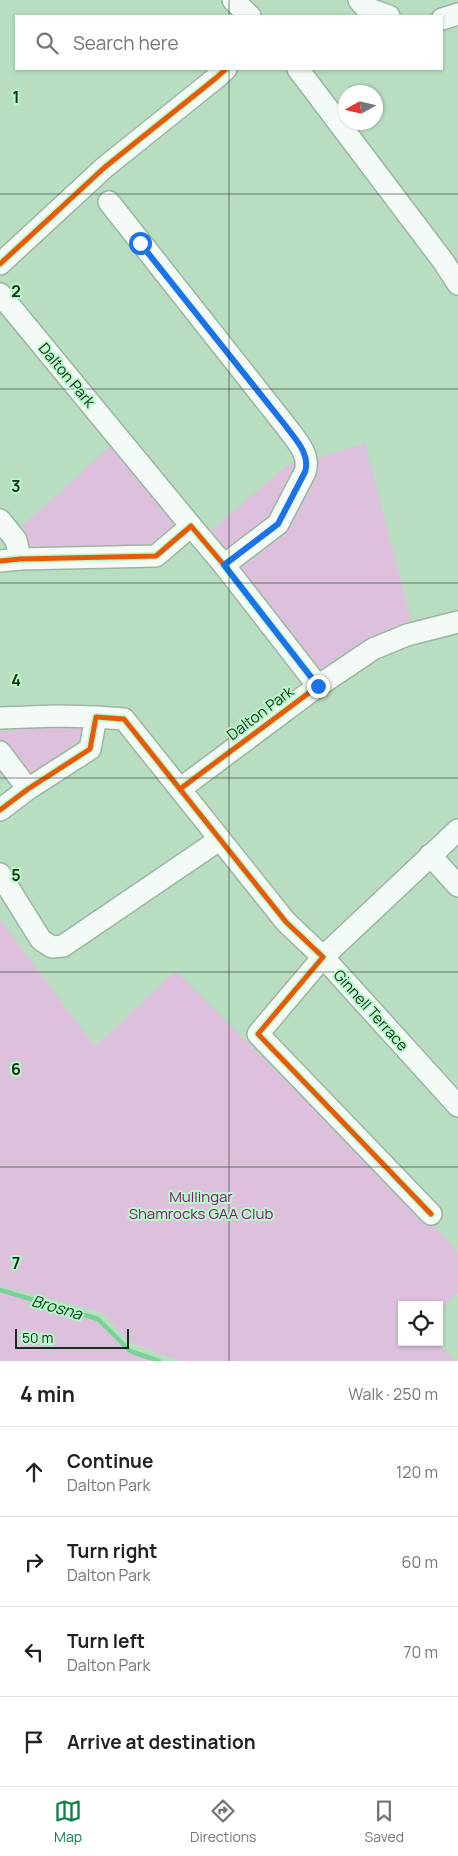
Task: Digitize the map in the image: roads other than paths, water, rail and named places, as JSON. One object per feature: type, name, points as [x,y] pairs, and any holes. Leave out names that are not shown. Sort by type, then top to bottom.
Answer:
[{"type":"street","points":[[233,0],[249,15]]},
{"type":"street","points":[[359,0],[366,8],[386,15]]},
{"type":"street","points":[[443,19],[458,14]]},
{"type":"street","points":[[0,264],[105,167],[225,70]]},
{"type":"street","points":[[299,70],[432,246],[458,284]]},
{"type":"street","points":[[109,202],[306,454],[308,463],[305,472],[278,524],[224,565]]},
{"type":"street","name":"Dalton Park","points":[[0,294],[224,565],[318,686]]},
{"type":"street","points":[[0,520],[16,540],[10,560],[156,556],[191,526]]},
{"type":"street","name":"Dalton Park","points":[[180,789],[318,686],[373,649],[407,635],[458,622]]},
{"type":"street","points":[[0,718],[57,716],[124,719],[286,922],[323,957],[258,1034],[431,1214]]},
{"type":"street","points":[[0,810],[90,748],[96,717]]},
{"type":"street","points":[[0,752],[28,789]]},
{"type":"street","name":"Ginnell Terrace","points":[[458,830],[323,957],[458,1106]]},
{"type":"street","points":[[0,874],[41,940],[52,947],[63,946],[219,840]]},
{"type":"street","points":[[430,855],[458,886]]},
{"type":"waterway","name":"Brosna","points":[[0,1290],[98,1319],[130,1351],[159,1361]]},
{"type":"park label","name":"Mullingar Shamrocks GAA Club","points":[[201,1204]]}]
